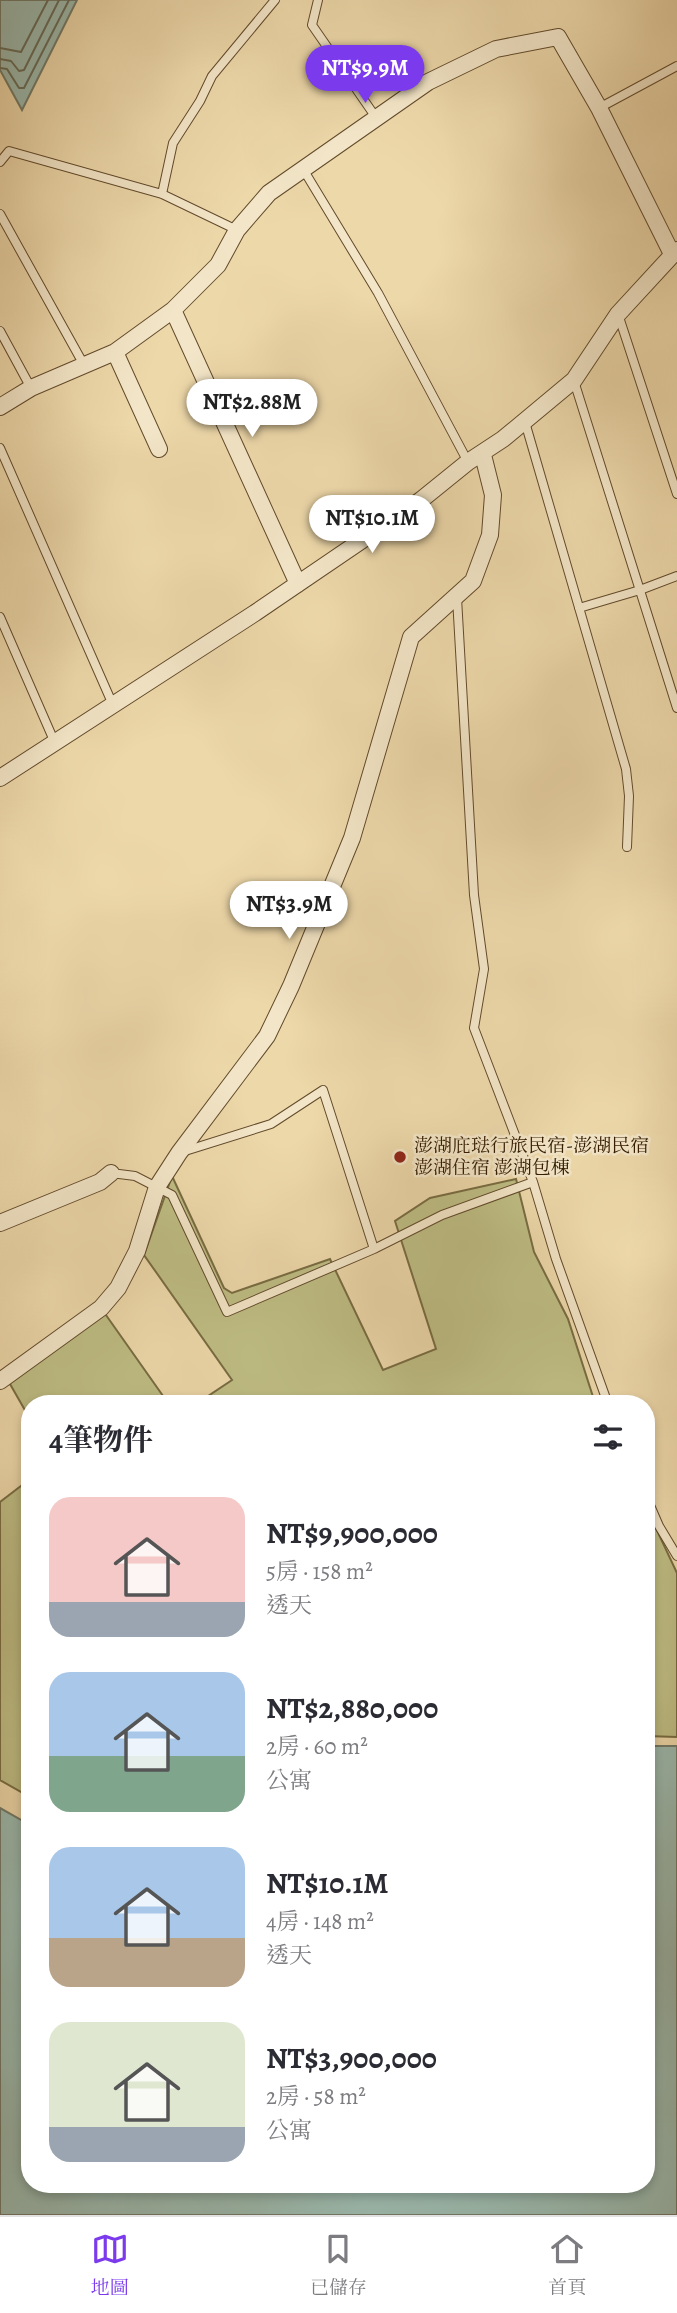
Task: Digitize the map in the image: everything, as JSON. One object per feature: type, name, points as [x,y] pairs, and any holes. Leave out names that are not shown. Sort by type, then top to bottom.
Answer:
[{"type":"street","points":[[0,407],[31,388],[116,352],[173,310],[218,265],[237,230],[269,193],[428,82],[496,49],[558,37],[600,108],[674,252],[618,314],[574,380],[526,422],[468,462],[421,500],[298,584],[0,778]]},
{"type":"street","points":[[173,310],[298,584]]},
{"type":"street","points":[[116,352],[159,449]]},
{"type":"street","points":[[0,1381],[102,1308],[118,1288],[137,1251],[157,1187],[179,1153],[267,1036],[291,986],[352,838],[411,637],[473,581],[490,535],[493,495],[483,454]]},
{"type":"street","points":[[0,1223],[100,1182],[111,1173]]},
{"type":"lane","points":[[162,194],[173,143],[200,101],[212,76],[275,0]]},
{"type":"lane","points":[[318,0],[312,25],[377,119]]},
{"type":"lane","points":[[600,108],[677,66]]},
{"type":"lane","points":[[0,162],[9,151],[162,194],[237,230]]},
{"type":"lane","points":[[302,169],[379,293],[468,462]]},
{"type":"lane","points":[[0,214],[84,365]]},
{"type":"lane","points":[[618,314],[677,494]]},
{"type":"lane","points":[[0,331],[31,388]]},
{"type":"lane","points":[[574,380],[677,708]]},
{"type":"lane","points":[[526,422],[626,769],[629,796],[627,847]]},
{"type":"lane","points":[[0,448],[113,705]]},
{"type":"lane","points":[[579,608],[677,576]]},
{"type":"lane","points":[[457,598],[474,895],[484,969],[474,1028],[533,1182],[556,1259],[605,1395]]},
{"type":"lane","points":[[0,617],[55,743]]},
{"type":"lane","points":[[179,1153],[271,1124],[323,1090],[374,1249]]},
{"type":"lane","points":[[111,1173],[135,1176],[172,1195],[227,1312],[374,1249],[442,1215],[533,1182]]},
{"type":"lane","points":[[655,1517],[677,1556]]},
{"type":"shaded area","points":[[172,1176],[224,1288],[232,1293],[330,1259],[383,1370],[436,1349],[395,1221],[430,1198],[516,1179],[534,1252],[568,1319],[592,1395],[210,1395],[232,1380],[144,1255]]},
{"type":"shaded area","points":[[101,1308],[162,1395],[21,1395],[21,1403],[6,1377]]},
{"type":"shaded area","points":[[21,1486],[21,1792],[0,1780],[0,1502]]},
{"type":"shaded area","points":[[655,1526],[677,1573],[677,1737],[655,1736]]},
{"type":"water","points":[[0,0],[77,0],[22,110],[0,70]]},
{"type":"water","points":[[655,1746],[677,1746],[677,2215],[0,2215],[0,1808],[21,1820],[21,2193],[655,2193]]},
{"type":"place","name":"澎湖庇琺行旅民宿-澎湖民宿 澎湖住宿 澎湖包棟","points":[[400,1157]]}]
